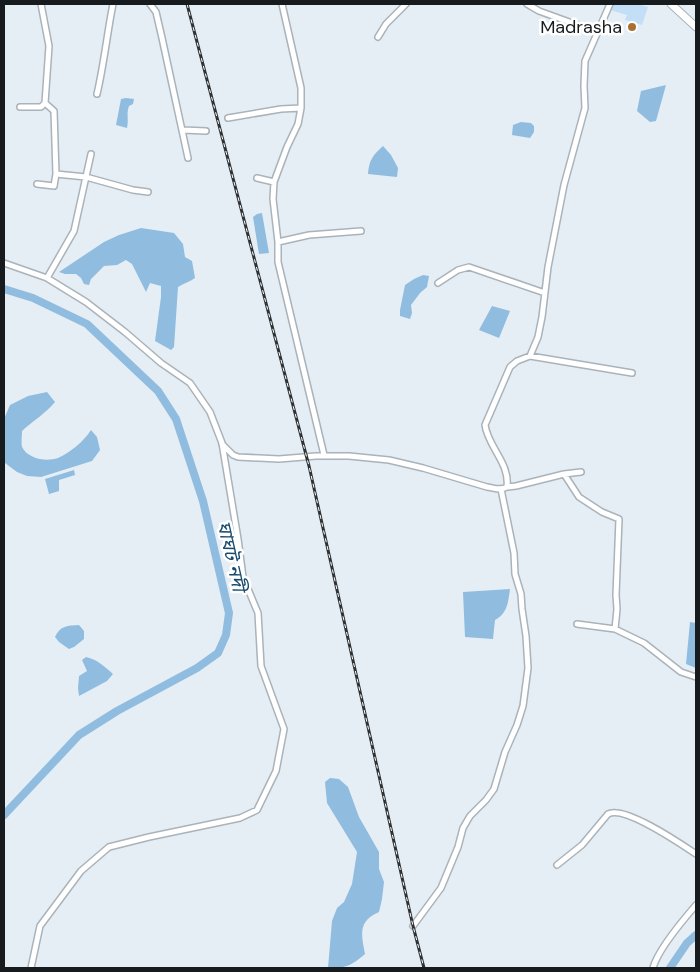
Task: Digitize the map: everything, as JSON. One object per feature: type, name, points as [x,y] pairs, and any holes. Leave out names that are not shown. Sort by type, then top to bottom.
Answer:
[{"type":"main road","points":[[671,4],[696,25]]},
{"type":"street","points":[[20,107],[41,107],[45,103],[49,46],[41,4]]},
{"type":"street","points":[[97,94],[102,76],[113,4]]},
{"type":"street","points":[[150,4],[156,12],[188,158]]},
{"type":"street","points":[[282,4],[301,88],[301,108],[298,124],[274,182],[273,199],[278,242],[278,262],[324,456]]},
{"type":"street","points":[[378,37],[386,24],[406,4]]},
{"type":"street","points":[[528,4],[540,11],[597,32]]},
{"type":"street","points":[[530,356],[538,338],[548,267],[564,185],[585,108],[585,61],[610,4]]},
{"type":"street","points":[[37,184],[54,186],[56,174],[54,111],[45,103]]},
{"type":"street","points":[[228,118],[281,108],[301,108]]},
{"type":"street","points":[[183,130],[206,131]]},
{"type":"street","points":[[47,278],[74,231],[91,154]]},
{"type":"street","points":[[56,174],[86,177],[133,190],[148,192]]},
{"type":"street","points":[[257,178],[274,182]]},
{"type":"street","points":[[278,242],[309,236],[361,231]]},
{"type":"street","points":[[4,263],[47,278],[86,302],[161,363],[190,383],[210,412],[222,443],[244,577],[258,612],[261,666],[284,729],[276,771],[257,810],[240,818],[109,847],[81,871],[40,926],[31,968]]},
{"type":"street","points":[[438,283],[458,270],[469,267],[545,293]]},
{"type":"street","points":[[507,487],[508,477],[485,426],[510,367],[517,361],[530,356],[632,372]]},
{"type":"street","points":[[222,443],[238,457],[287,459],[306,456],[349,456],[399,462],[500,489],[564,474],[581,472]]},
{"type":"street","points":[[564,474],[579,497],[602,512],[619,519],[615,629]]},
{"type":"street","points":[[413,926],[441,888],[458,847],[463,828],[470,816],[494,789],[505,752],[523,706],[528,668],[526,636],[521,594],[515,574],[514,553],[500,489]]},
{"type":"street","points":[[577,624],[615,629],[644,643],[680,672],[696,677]]},
{"type":"street","points":[[558,865],[582,846],[608,814],[612,812],[617,812],[658,829],[696,854]]},
{"type":"street","points":[[653,968],[654,963],[669,940],[696,905]]},
{"type":"shaded area","points":[[612,4],[638,4],[648,7],[642,25],[625,20],[627,15],[610,10]]},
{"type":"shaded area","points":[[666,85],[656,121],[650,122],[637,111],[641,91]]},
{"type":"shaded area","points":[[121,99],[134,99],[133,104],[128,109],[127,128],[116,125]]},
{"type":"shaded area","points":[[521,122],[531,123],[534,126],[534,132],[530,138],[512,135],[513,125]]},
{"type":"shaded area","points":[[383,146],[391,155],[398,168],[397,177],[368,174],[372,158]]},
{"type":"shaded area","points":[[262,213],[269,253],[259,254],[253,217]]},
{"type":"shaded area","points":[[141,228],[174,233],[183,244],[185,257],[192,261],[195,278],[178,287],[174,347],[171,350],[155,341],[161,286],[150,283],[146,292],[132,264],[126,260],[117,265],[104,266],[91,279],[89,285],[84,284],[76,274],[59,272],[104,242]]},
{"type":"shaded area","points":[[423,275],[429,276],[427,287],[411,305],[412,313],[410,319],[400,316],[405,285]]},
{"type":"shaded area","points":[[492,306],[510,311],[499,338],[479,330]]},
{"type":"shaded area","points":[[47,392],[55,402],[22,431],[22,447],[25,451],[33,457],[48,460],[58,458],[76,446],[91,430],[97,437],[100,450],[92,461],[41,477],[27,476],[17,472],[5,463],[4,419],[10,405],[28,396]]},
{"type":"shaded area","points":[[74,470],[75,475],[59,480],[59,491],[49,494],[45,479]]},
{"type":"shaded area","points":[[510,589],[505,611],[495,620],[493,639],[465,637],[463,592]]},
{"type":"shaded area","points":[[690,622],[696,623],[696,668],[686,664]]},
{"type":"shaded area","points":[[79,625],[84,631],[84,639],[74,647],[69,649],[55,637],[62,628]]},
{"type":"shaded area","points":[[86,657],[104,666],[113,674],[107,681],[79,696],[79,676],[87,671],[82,660]]},
{"type":"shaded area","points":[[330,778],[339,779],[348,787],[359,817],[379,852],[379,869],[384,882],[379,912],[364,924],[362,934],[365,954],[356,961],[339,968],[328,968],[332,921],[337,908],[344,902],[352,884],[357,852],[327,803],[325,782]]},
{"type":"waterway","name":"ঘাঘট নদী","points":[[4,289],[33,298],[87,324],[158,391],[176,419],[203,501],[229,613],[226,635],[218,653],[197,668],[117,711],[79,735],[4,815]]},
{"type":"waterway","name":"ঘাঘট নদী","points":[[670,968],[687,943],[696,935]]},
{"type":"railway","points":[[187,4],[309,466],[424,968]]},
{"type":"place","name":"Madrasha","points":[[632,27]]}]
